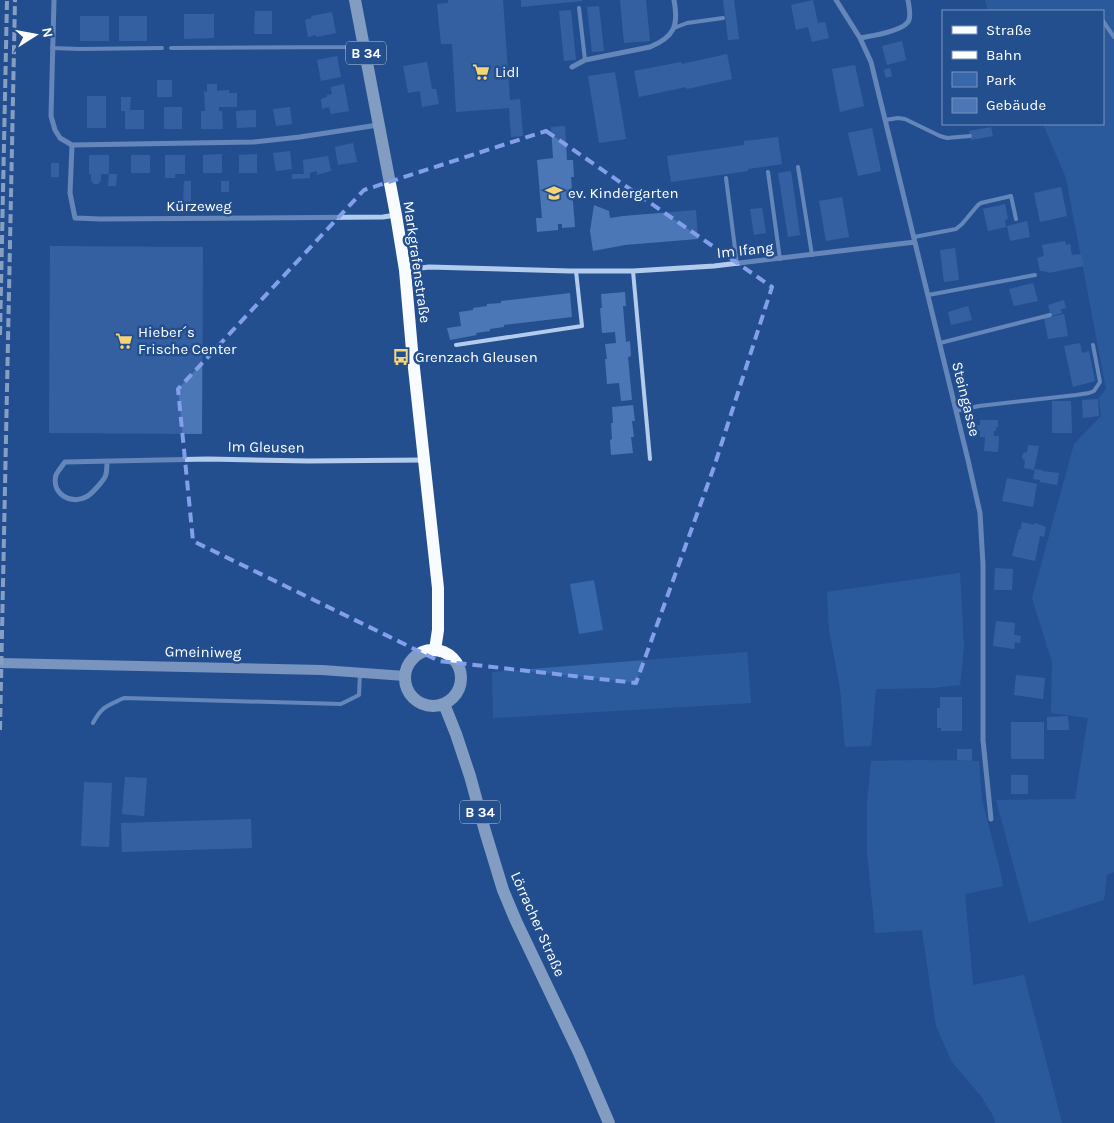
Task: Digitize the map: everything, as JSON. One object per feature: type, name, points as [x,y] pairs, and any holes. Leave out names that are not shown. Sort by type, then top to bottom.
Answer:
[{"type":"main road","name":"Markgrafenstraße","points":[[356,0],[405,270],[438,588],[436,650]]},
{"type":"main road","points":[[436,650],[451,656],[460,670],[461,678],[460,686],[451,700],[437,706],[430,706],[417,701],[408,690],[405,676],[407,668],[418,654],[436,650]]},
{"type":"main road","name":"Lörracher Straße","points":[[444,704],[467,768],[503,890],[579,1053],[609,1123]]},
{"type":"street","points":[[54,0],[51,116],[55,130],[60,138],[72,145],[253,142],[300,138],[379,125]]},
{"type":"street","points":[[572,67],[585,60],[650,47],[660,43],[669,36],[674,28],[676,17],[674,0]]},
{"type":"street","name":"Steingasse","points":[[836,0],[860,38],[871,62],[980,513],[983,740],[991,819]]},
{"type":"street","points":[[860,38],[901,28],[908,23],[910,13],[908,0]]},
{"type":"street","name":"Kürzeweg","points":[[72,145],[70,193],[75,218],[188,219],[383,217],[396,215]]},
{"type":"street","name":"Im Ifang","points":[[405,270],[429,267],[633,271],[737,264],[812,255],[914,239]]},
{"type":"street","name":"Im Gleusen","points":[[107,461],[106,476],[84,498],[68,499],[57,490],[55,483],[56,474],[64,462],[107,461],[208,459],[308,461],[424,460]]},
{"type":"street","name":"Gmeiniweg","points":[[0,663],[322,670],[405,676]]},
{"type":"lane","points":[[580,8],[585,60]]},
{"type":"lane","points":[[674,28],[687,23],[723,18]]},
{"type":"lane","points":[[1104,22],[1114,37]]},
{"type":"lane","points":[[171,48],[365,46]]},
{"type":"lane","points":[[52,48],[162,48]]},
{"type":"lane","points":[[885,120],[905,119],[948,138],[970,136]]},
{"type":"lane","points":[[798,167],[812,255]]},
{"type":"lane","points":[[768,172],[780,259]]},
{"type":"lane","points":[[726,178],[737,264]]},
{"type":"lane","points":[[914,239],[956,228],[981,203],[1012,196],[1016,219]]},
{"type":"lane","points":[[456,345],[582,326],[576,271]]},
{"type":"lane","points":[[633,271],[650,459]]},
{"type":"lane","points":[[928,295],[1035,275]]},
{"type":"lane","points":[[940,343],[1050,316]]},
{"type":"lane","points":[[956,411],[979,406],[1076,395],[1094,391],[1100,382],[1093,346]]},
{"type":"lane","points":[[93,723],[105,706],[124,698],[341,704],[359,695],[360,674]]},
{"type":"highlighted area","points":[[546,131],[772,287],[714,467],[636,683],[439,661],[193,541],[178,389],[364,190]]},
{"type":"green space","points":[[985,0],[1114,0],[1114,872],[1107,875],[1104,900],[1029,923],[996,800],[1075,799],[1088,718],[1051,713],[1052,662],[1032,598],[1074,444],[1101,416],[1099,398],[1106,389],[1066,178],[1043,125],[1104,125],[1104,10],[988,10]]},
{"type":"green space","points":[[960,573],[964,647],[960,685],[932,688],[876,689],[871,746],[845,747],[840,688],[829,629],[827,592]]},
{"type":"green space","points":[[594,580],[603,630],[579,634],[570,584]]},
{"type":"green space","points":[[747,652],[751,703],[493,718],[492,672]]},
{"type":"green space","points":[[871,761],[979,761],[982,800],[1003,886],[965,894],[973,985],[1024,975],[1062,1123],[995,1123],[994,1117],[981,1096],[952,1062],[936,1026],[922,930],[875,933],[867,852],[867,805]]},
{"type":"building","name":"Lidl","points":[[448,0],[503,0],[510,100],[520,99],[523,136],[511,137],[509,108],[456,112],[452,44],[441,44],[437,4],[448,3]]},
{"type":"building","points":[[521,0],[582,0],[582,1],[521,7]]},
{"type":"building","points":[[620,0],[646,0],[650,41],[624,43]]},
{"type":"building","points":[[723,0],[734,0],[739,39],[728,40]]},
{"type":"building","points":[[813,0],[818,23],[825,22],[829,38],[812,42],[808,27],[796,30],[791,5]]},
{"type":"building","points":[[599,6],[604,51],[592,52],[587,7]]},
{"type":"building","points":[[571,10],[576,60],[564,61],[559,11]]},
{"type":"building","points":[[255,11],[272,11],[272,34],[254,34]]},
{"type":"building","points":[[332,12],[336,33],[308,37],[305,20],[312,18],[311,16]]},
{"type":"building","points":[[184,14],[214,14],[214,38],[184,39]]},
{"type":"building","points":[[80,16],[109,16],[109,41],[80,41]]},
{"type":"building","points":[[119,16],[147,16],[147,41],[119,41]]},
{"type":"building","points":[[902,41],[906,60],[887,65],[882,46]]},
{"type":"building","points":[[727,54],[732,79],[639,97],[634,71],[681,62],[682,64]]},
{"type":"building","points":[[337,56],[341,77],[321,81],[317,60]]},
{"type":"building","points":[[427,62],[432,89],[436,89],[439,104],[422,107],[420,91],[408,93],[403,66]]},
{"type":"building","points":[[855,65],[864,106],[840,112],[832,69]]},
{"type":"building","points":[[890,68],[892,76],[886,78],[884,70]]},
{"type":"building","points":[[615,72],[626,139],[599,143],[588,76]]},
{"type":"building","points":[[157,80],[172,80],[172,97],[157,97]]},
{"type":"building","points":[[207,84],[217,84],[217,91],[229,90],[229,93],[237,93],[237,107],[219,107],[219,111],[222,111],[223,129],[201,129],[201,111],[205,111],[204,91],[207,92]]},
{"type":"building","points":[[344,84],[349,111],[331,114],[329,107],[322,109],[321,99],[332,94],[331,87]]},
{"type":"building","points":[[87,96],[106,96],[106,128],[87,128]]},
{"type":"building","points":[[121,97],[131,97],[130,110],[144,110],[144,129],[125,129],[125,111],[121,111]]},
{"type":"building","points":[[164,107],[182,107],[182,129],[164,129]]},
{"type":"building","points":[[290,107],[292,124],[276,126],[273,109]]},
{"type":"building","points":[[256,110],[256,127],[237,128],[236,111]]},
{"type":"building","points":[[565,126],[567,160],[573,160],[574,177],[571,177],[575,227],[562,228],[562,224],[558,224],[558,230],[537,232],[536,218],[542,218],[537,160],[553,158],[551,127]]},
{"type":"building","points":[[991,127],[993,136],[971,140],[969,131]]},
{"type":"building","points":[[872,128],[881,171],[858,176],[848,133]]},
{"type":"building","points":[[778,137],[782,164],[671,182],[667,156],[744,145],[744,141]]},
{"type":"building","points":[[353,143],[357,162],[338,165],[335,147]]},
{"type":"building","points":[[290,151],[292,169],[276,171],[273,153]]},
{"type":"building","points":[[222,154],[222,173],[203,173],[203,155]]},
{"type":"building","points":[[257,154],[257,173],[239,173],[239,155]]},
{"type":"building","points":[[89,155],[109,155],[109,174],[101,174],[101,181],[98,184],[94,184],[91,181]]},
{"type":"building","points":[[131,155],[150,155],[150,173],[131,173]]},
{"type":"building","points":[[165,155],[185,155],[185,174],[175,174],[175,178],[165,178]]},
{"type":"building","points":[[328,156],[331,171],[317,175],[317,171],[310,173],[310,178],[292,179],[292,174],[304,174],[303,160]]},
{"type":"building","points":[[51,163],[59,163],[59,177],[51,177]]},
{"type":"building","points":[[791,171],[800,235],[788,237],[778,173]]},
{"type":"building","points":[[109,174],[117,174],[116,186],[108,186]]},
{"type":"building","points":[[184,181],[191,181],[191,205],[183,205]]},
{"type":"building","points":[[221,181],[229,181],[229,192],[221,192]]},
{"type":"building","points":[[1061,187],[1067,216],[1040,222],[1034,193]]},
{"type":"building","points":[[842,197],[849,237],[826,241],[819,201]]},
{"type":"building","points":[[1005,204],[1008,219],[1005,220],[1006,227],[988,231],[983,209]]},
{"type":"building","points":[[594,205],[609,211],[610,218],[696,210],[698,239],[625,245],[593,251],[590,231]]},
{"type":"building","points":[[762,208],[766,233],[754,235],[750,209]]},
{"type":"building","points":[[1027,221],[1030,237],[1010,241],[1007,226]]},
{"type":"building","points":[[1065,241],[1066,245],[1070,244],[1072,255],[1081,254],[1084,266],[1048,273],[1040,271],[1037,258],[1044,256],[1042,245]]},
{"type":"building","name":"Hieber´s Frische Center","points":[[50,246],[203,247],[202,434],[49,433]]},
{"type":"building","points":[[955,248],[959,280],[944,282],[940,250]]},
{"type":"building","points":[[1033,283],[1038,301],[1014,306],[1009,289]]},
{"type":"building","points":[[625,292],[626,306],[623,306],[626,342],[630,341],[631,356],[628,357],[632,400],[621,401],[619,383],[607,384],[605,344],[616,343],[615,332],[602,333],[600,308],[602,308],[601,294]]},
{"type":"building","points":[[570,293],[572,317],[504,325],[504,327],[490,329],[490,331],[476,333],[477,335],[450,340],[447,328],[461,326],[459,312],[487,306],[487,304],[501,303],[501,301]]},
{"type":"building","points":[[1064,300],[1066,308],[1061,309],[1062,313],[1051,316],[1048,305]]},
{"type":"building","points":[[968,306],[972,320],[951,325],[948,312]]},
{"type":"building","points":[[1064,314],[1068,336],[1048,339],[1044,318]]},
{"type":"building","points":[[1080,343],[1082,353],[1089,351],[1095,381],[1073,387],[1064,346]]},
{"type":"building","points":[[1098,399],[1099,416],[1083,418],[1082,400]]},
{"type":"building","points":[[1052,401],[1071,401],[1072,433],[1052,433]]},
{"type":"building","points":[[633,405],[634,437],[631,437],[633,453],[611,455],[612,407]]},
{"type":"building","points":[[980,420],[998,420],[998,427],[994,431],[994,436],[999,436],[998,452],[984,451],[985,437],[980,437],[977,425],[980,425]]},
{"type":"building","points":[[1028,445],[1039,446],[1034,470],[1024,468],[1025,461],[1022,458],[1023,453],[1027,452]]},
{"type":"building","points":[[1035,469],[1059,473],[1057,485],[1033,479]]},
{"type":"building","points":[[1007,478],[1037,484],[1033,507],[1002,501]]},
{"type":"building","points":[[1022,522],[1034,525],[1035,523],[1046,527],[1044,537],[1040,536],[1035,561],[1012,556]]},
{"type":"building","points":[[995,568],[1013,569],[1012,590],[994,590]]},
{"type":"building","points":[[996,621],[1015,623],[1014,635],[1021,636],[1020,643],[1015,642],[1014,649],[993,646]]},
{"type":"building","points":[[1016,675],[1045,678],[1043,699],[1014,695]]},
{"type":"building","points":[[940,697],[962,697],[962,731],[941,731],[941,728],[937,728],[937,708],[940,708]]},
{"type":"building","points":[[1068,716],[1069,730],[1047,730],[1047,717]]},
{"type":"building","points":[[1011,722],[1044,722],[1044,759],[1011,759]]},
{"type":"building","points":[[957,749],[972,749],[972,761],[957,760]]},
{"type":"building","points":[[1011,775],[1028,775],[1028,794],[1011,794]]},
{"type":"building","points":[[125,777],[147,778],[144,816],[122,814]]},
{"type":"building","points":[[84,782],[112,783],[109,847],[81,846]]},
{"type":"building","points":[[251,819],[252,848],[122,852],[121,823]]},
{"type":"railway","points":[[0,335],[7,0]]},
{"type":"railway","points":[[0,730],[15,0]]},
{"type":"place","name":"Lidl","points":[[481,72]]},
{"type":"place","name":"ev. Kindergarten","points":[[554,193]]},
{"type":"place","name":"Hieber´s Frische Center","points":[[124,341]]},
{"type":"place","name":"Grenzach Gleusen","points":[[401,357]]}]
